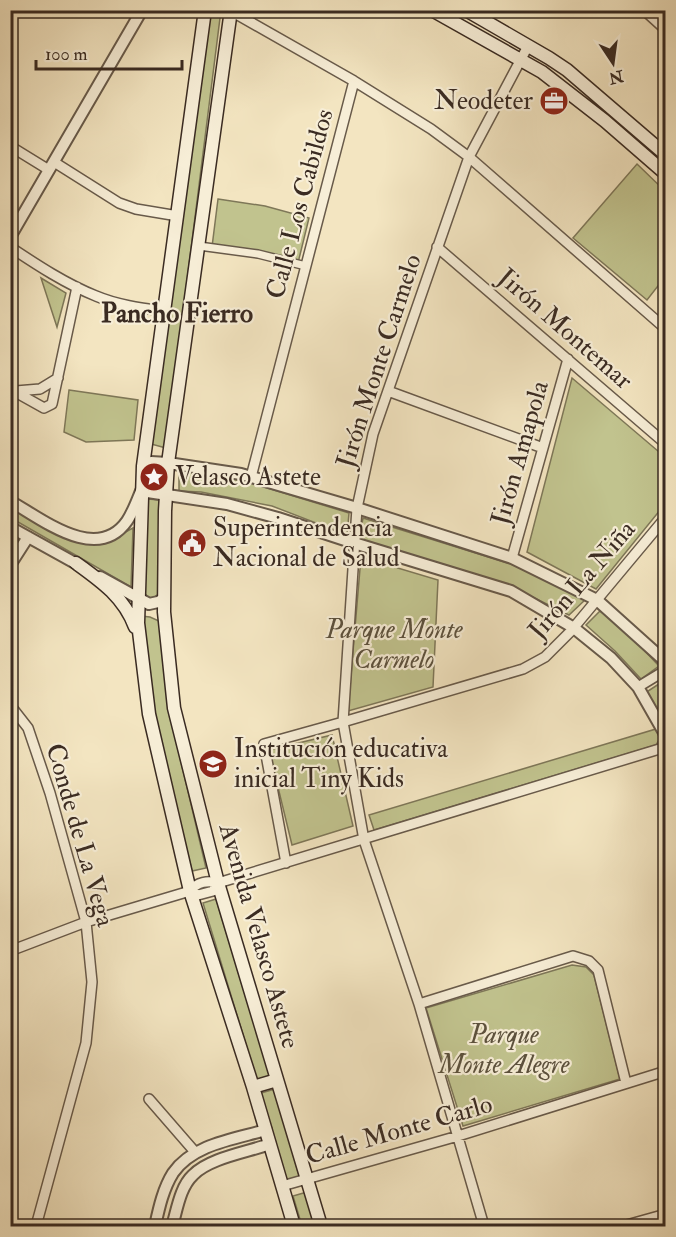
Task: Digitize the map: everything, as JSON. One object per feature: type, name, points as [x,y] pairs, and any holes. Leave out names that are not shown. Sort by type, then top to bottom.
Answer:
[{"type":"main road","name":"Avenida Velasco Astete","points":[[205,10],[143,466],[138,598],[141,642],[149,714],[190,891],[253,1087],[294,1227]]},
{"type":"main road","points":[[432,10],[556,82],[664,169]]},
{"type":"main road","points":[[466,10],[567,70],[666,155]]},
{"type":"main road","name":"Avenida Velasco Astete","points":[[230,11],[200,246],[168,463],[163,599],[174,708],[218,883],[321,1227]]},
{"type":"main road","points":[[76,563],[106,585],[123,602],[132,617],[141,642]]},
{"type":"main road","points":[[253,1087],[277,1080]]},
{"type":"street","points":[[10,237],[142,10]]},
{"type":"street","points":[[644,10],[666,30]]},
{"type":"street","points":[[230,11],[354,81],[431,129],[469,157],[666,329]]},
{"type":"street","name":"Jirón Monte Carmelo","points":[[484,1227],[418,1004],[364,840],[343,722],[357,508],[373,434],[469,157],[528,46]]},
{"type":"street","name":"Calle Los Cabildos","points":[[251,477],[354,81]]},
{"type":"street","points":[[10,147],[51,166],[119,203],[136,209],[178,216]]},
{"type":"street","points":[[200,246],[258,254],[306,266]]},
{"type":"street","name":"Jirón Montemar","points":[[437,247],[666,444]]},
{"type":"street","points":[[10,248],[77,287],[117,303],[164,311]]},
{"type":"street","points":[[12,390],[40,406],[49,407],[54,400],[77,287]]},
{"type":"street","name":"Jirón Amapola","points":[[512,558],[568,359]]},
{"type":"street","points":[[12,390],[40,389],[58,378]]},
{"type":"street","points":[[388,391],[543,448]]},
{"type":"street","points":[[143,466],[151,462],[168,463],[251,477],[357,508],[512,558],[597,600],[666,662]]},
{"type":"street","points":[[10,501],[70,535],[89,540],[117,531],[126,522],[141,491],[227,504],[511,591],[574,628],[611,658],[638,687],[666,736]]},
{"type":"street","name":"Jirón La Niña","points":[[286,863],[264,744],[523,669],[545,657],[574,628],[666,517]]},
{"type":"street","points":[[10,527],[149,604],[163,599]]},
{"type":"street","points":[[10,565],[28,537]]},
{"type":"street","points":[[638,687],[666,670]]},
{"type":"street","name":"Conde de La Vega","points":[[10,705],[28,728],[50,793],[86,922],[92,982],[86,1043],[36,1227]]},
{"type":"street","points":[[10,951],[86,922],[190,891],[195,885],[210,881],[218,883],[666,747]]},
{"type":"street","points":[[418,1004],[573,956],[589,961],[598,970],[626,1083]]},
{"type":"street","name":"Calle Monte Carlo","points":[[282,1186],[458,1136],[666,1071]]},
{"type":"street","points":[[149,1100],[195,1152]]},
{"type":"street","points":[[155,1227],[163,1196],[180,1164],[195,1152],[266,1130]]},
{"type":"street","points":[[172,1227],[179,1203],[192,1176],[214,1162],[270,1144]]},
{"type":"street","points":[[623,1227],[666,1214]]},
{"type":"green space","points":[[216,12],[220,18],[166,448],[151,444],[209,13]]},
{"type":"green space","points":[[637,164],[665,191],[665,277],[647,300],[573,238]]},
{"type":"green space","points":[[218,199],[265,206],[309,218],[298,263],[212,247]]},
{"type":"green space","points":[[41,278],[66,293],[57,327]]},
{"type":"green space","points":[[572,378],[665,457],[665,504],[596,589],[527,552]]},
{"type":"green space","points":[[69,390],[138,400],[134,440],[86,442],[64,432]]},
{"type":"green space","points":[[179,469],[248,482],[349,513],[347,535],[272,506],[201,492],[179,491]]},
{"type":"green space","points":[[148,499],[159,500],[161,504],[158,595],[151,599],[144,592]]},
{"type":"green space","points":[[11,506],[59,533],[86,544],[104,542],[133,528],[131,587],[11,518]]},
{"type":"green space","points":[[363,518],[511,564],[586,599],[569,615],[510,586],[364,543],[359,539]]},
{"type":"green space","name":"Parque Monte Carmelo","points":[[361,557],[438,580],[433,687],[348,711]]},
{"type":"green space","points":[[600,611],[627,632],[659,666],[641,679],[586,625]]},
{"type":"green space","points":[[141,616],[159,621],[170,715],[206,868],[192,871],[154,716]]},
{"type":"green space","points":[[665,680],[665,723],[645,693]]},
{"type":"green space","points":[[656,729],[661,737],[656,745],[374,830],[369,815]]},
{"type":"green space","points":[[332,735],[353,826],[292,845],[269,750]]},
{"type":"green space","points":[[216,899],[270,1077],[257,1081],[203,903]]},
{"type":"green space","name":"Parque Monte Alegre","points":[[572,965],[586,967],[594,975],[620,1079],[463,1126],[426,1008]]},
{"type":"green space","points":[[275,1089],[300,1179],[286,1183],[261,1093]]},
{"type":"green space","points":[[307,1192],[317,1226],[302,1226],[293,1196]]},
{"type":"place","name":"Neodeter","points":[[554,101]]},
{"type":"place","name":"Velasco Astete","points":[[154,477]]},
{"type":"place","name":"Superintendencia Nacional de Salud","points":[[192,543]]},
{"type":"place","name":"Institución educativa inicial Tiny Kids","points":[[213,764]]},
{"type":"district","name":"Pancho Fierro","points":[[177,313]]}]
